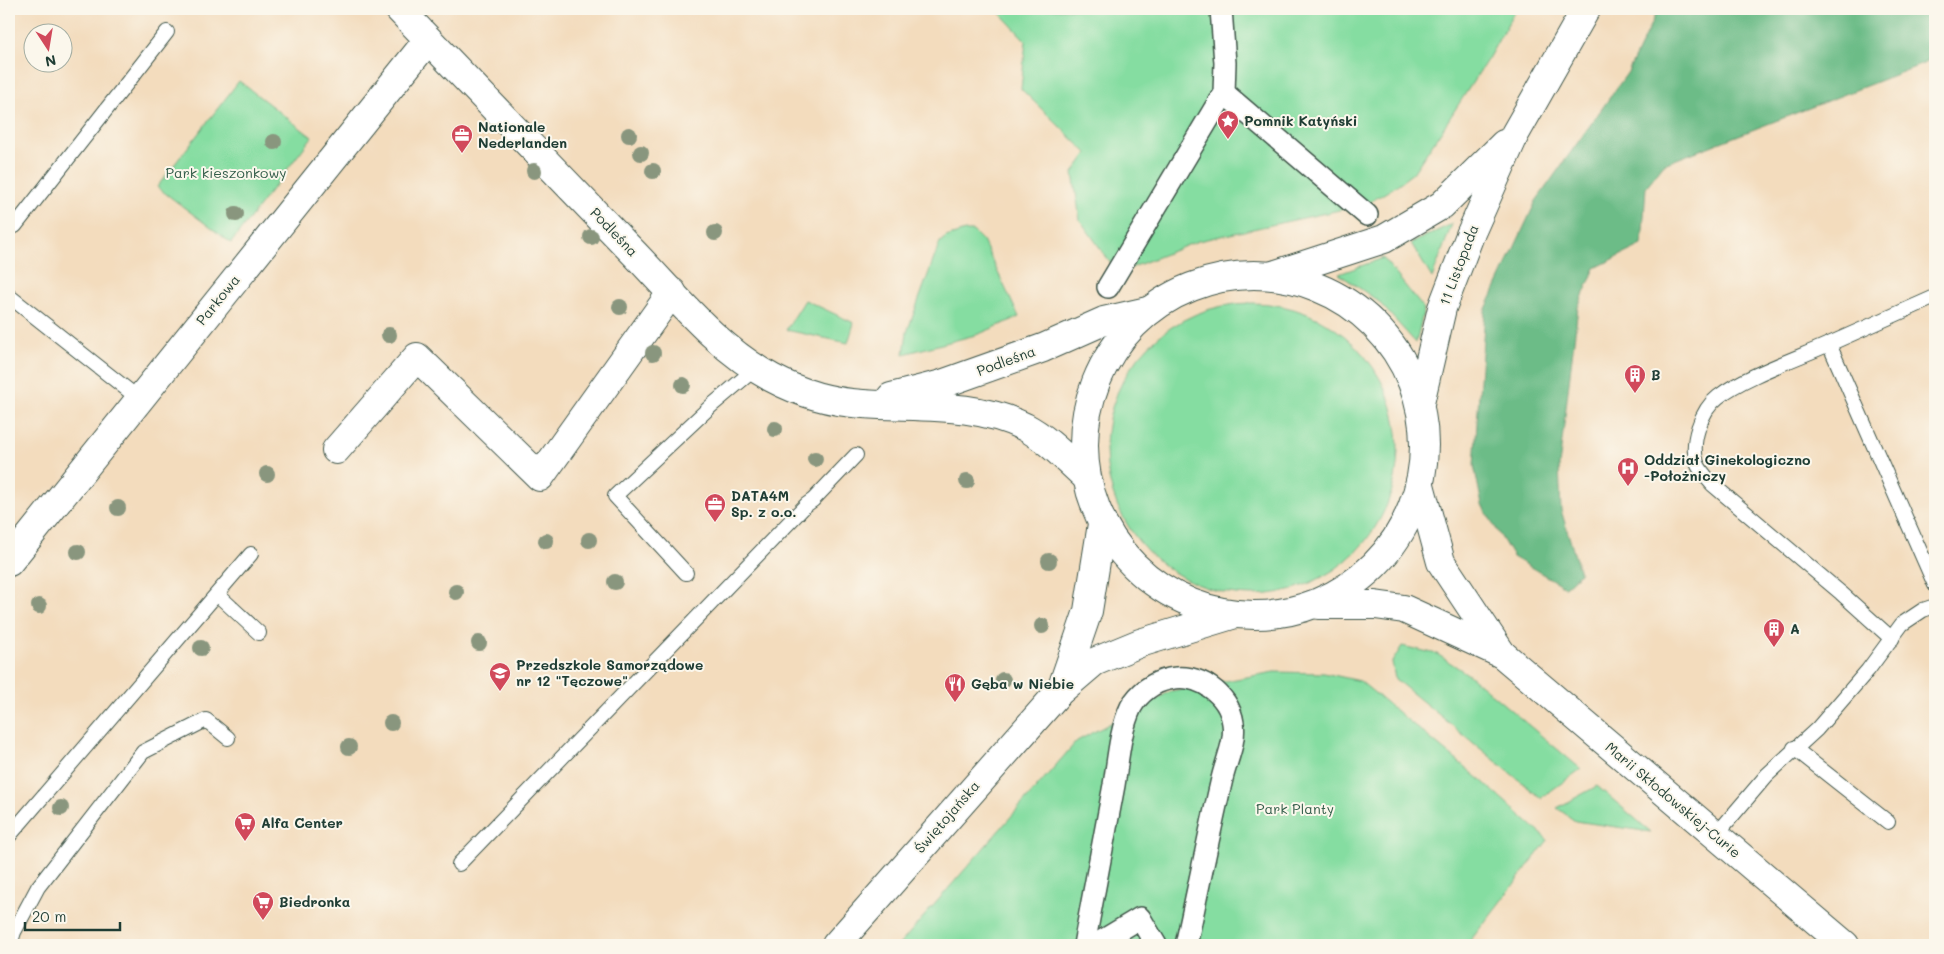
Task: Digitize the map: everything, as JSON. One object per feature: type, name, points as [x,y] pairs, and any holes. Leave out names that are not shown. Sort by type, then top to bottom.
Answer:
[{"type":"street","name":"Podleśna","points":[[399,9],[687,309],[744,361],[803,392],[832,400],[861,404],[962,408],[995,416],[1026,428],[1046,441],[1085,476]]},
{"type":"street","points":[[1108,287],[1224,93],[1225,63],[1221,9]]},
{"type":"street","name":"11 Listopada","points":[[1420,403],[1442,308],[1470,235],[1515,134],[1586,9]]},
{"type":"street","name":"Parkowa","points":[[9,562],[138,398],[428,40]]},
{"type":"street","points":[[1224,93],[1367,215]]},
{"type":"street","name":"11 Listopada","points":[[1273,275],[1384,239],[1442,205],[1515,134]]},
{"type":"street","points":[[1240,274],[1273,275],[1323,288],[1366,316],[1400,355],[1420,403],[1425,444],[1420,485],[1406,524],[1382,558],[1352,585],[1315,604],[1275,615],[1233,615],[1193,605],[1156,586],[1125,558],[1102,524],[1085,476],[1082,439],[1088,402],[1101,367],[1117,342],[1148,311],[1176,293],[1207,281],[1240,274]]},
{"type":"street","points":[[336,450],[417,357],[540,477],[672,292]]},
{"type":"street","name":"Podleśna","points":[[861,404],[942,384],[1043,348],[1104,321],[1148,311]]},
{"type":"street","name":"Marii Skłodowskiej-Curie","points":[[1420,485],[1441,562],[1502,654]]},
{"type":"street","name":"Świętojańska","points":[[1060,691],[1088,611],[1102,524]]},
{"type":"street","name":"Marii Skłodowskiej-Curie","points":[[1315,604],[1375,605],[1404,609],[1502,654],[1845,945]]},
{"type":"street","name":"Świętojańska","points":[[836,945],[1060,691],[1094,662],[1140,643],[1233,615]]},
{"type":"street","points":[[1084,945],[1119,757],[1131,709],[1138,698],[1152,685],[1171,678],[1195,679],[1210,686],[1228,706],[1234,723],[1233,742],[1223,776],[1186,945]]},
{"type":"street","points":[[1095,945],[1140,918],[1156,945]]},
{"type":"lane","points":[[15,226],[168,32]]},
{"type":"lane","points":[[9,296],[138,398]]},
{"type":"lane","points":[[1892,639],[1841,592],[1713,486],[1698,464],[1695,441],[1706,410],[1718,397],[1738,384],[1935,297]]},
{"type":"lane","points":[[1829,344],[1935,585]]},
{"type":"lane","points":[[686,573],[614,496],[711,406],[756,368]]},
{"type":"lane","points":[[459,864],[856,455]]},
{"type":"lane","points":[[9,836],[218,595],[251,554]]},
{"type":"lane","points":[[218,595],[259,633]]},
{"type":"lane","points":[[1715,836],[1767,775],[1794,748],[1817,729],[1868,670],[1902,624],[1922,610],[1935,606]]},
{"type":"lane","points":[[10,945],[14,932],[38,887],[143,752],[206,720],[228,738]]},
{"type":"lane","points":[[1794,748],[1888,822]]},
{"type":"green space","points":[[996,9],[1516,9],[1489,57],[1413,173],[1393,188],[1367,204],[1198,241],[1118,273],[1080,220],[1073,173],[1087,153],[1021,89],[1026,41]]},
{"type":"green space","points":[[1658,9],[1935,9],[1935,56],[1923,64],[1664,164],[1646,187],[1642,245],[1595,268],[1578,307],[1559,466],[1561,510],[1580,573],[1565,587],[1513,557],[1482,505],[1474,465],[1485,311],[1536,201],[1628,72]]},
{"type":"green space","name":"Park kieszonkowy","points":[[239,81],[312,137],[231,243],[157,187]]},
{"type":"green space","points":[[1452,224],[1432,278],[1411,243]]},
{"type":"green space","points":[[965,231],[973,231],[983,241],[1019,317],[979,334],[904,354],[907,332],[940,242],[946,237]]},
{"type":"green space","points":[[1383,258],[1424,309],[1416,343],[1378,301],[1339,274]]},
{"type":"green space","points":[[805,300],[854,323],[848,343],[786,330]]},
{"type":"green space","points":[[1238,303],[1266,303],[1294,309],[1321,320],[1345,336],[1365,356],[1381,380],[1392,407],[1396,420],[1398,449],[1396,478],[1381,518],[1365,542],[1345,562],[1321,578],[1294,589],[1266,595],[1238,595],[1210,589],[1183,578],[1159,562],[1139,542],[1123,518],[1112,491],[1106,463],[1106,435],[1112,407],[1123,380],[1139,356],[1159,336],[1183,320],[1210,309]]},
{"type":"green space","points":[[1402,646],[1437,654],[1469,675],[1581,769],[1541,798],[1395,679],[1392,662]]},
{"type":"green space","name":"Park Planty","points":[[1274,672],[1324,673],[1360,681],[1482,781],[1548,840],[1467,945],[899,945],[1077,741],[1171,691]]},
{"type":"green space","points":[[1597,786],[1651,832],[1575,821],[1557,808]]},
{"type":"place","name":"Pomnik Katyński","points":[[1228,140]]},
{"type":"place","name":"Nationale Nederlanden","points":[[462,154]]},
{"type":"place","name":"B","points":[[1635,394]]},
{"type":"place","name":"Oddział Ginekologiczno -Położniczy","points":[[1628,487]]},
{"type":"place","name":"DATA4M Sp. z o.o.","points":[[715,523]]},
{"type":"place","name":"A","points":[[1774,648]]},
{"type":"place","name":"Przedszkole Samorządowe nr 12 \"Tęczowe\"","points":[[500,692]]},
{"type":"place","name":"Gęba w Niebie","points":[[955,703]]},
{"type":"place","name":"Alfa Center","points":[[245,842]]},
{"type":"place","name":"Biedronka","points":[[263,921]]}]
